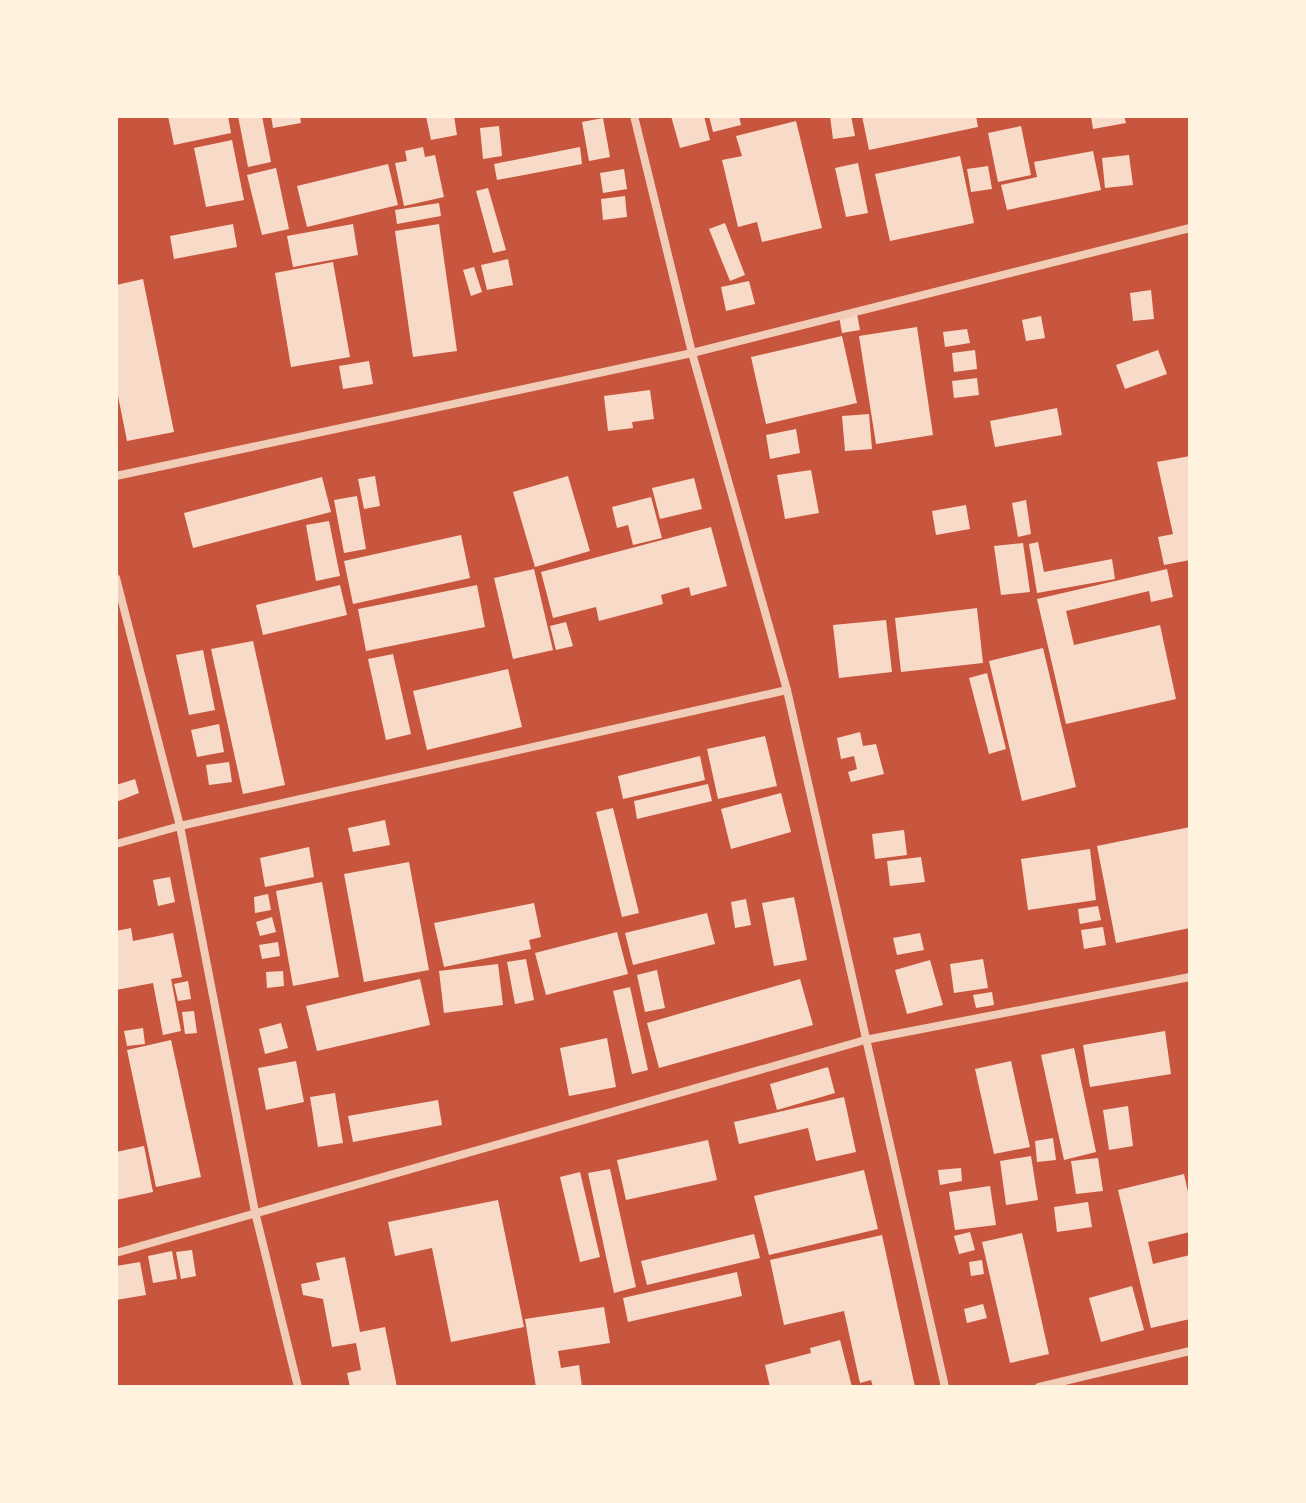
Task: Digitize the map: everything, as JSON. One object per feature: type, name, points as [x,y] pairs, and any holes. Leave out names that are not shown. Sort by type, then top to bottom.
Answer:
[{"type":"street","points":[[634,116],[692,353],[787,690],[945,1387]]},
{"type":"street","points":[[116,476],[692,353],[1190,228]]},
{"type":"street","points":[[116,578],[180,826],[255,1212],[298,1387]]},
{"type":"street","points":[[116,844],[180,826],[787,690]]},
{"type":"street","points":[[116,1253],[865,1040],[1190,977]]},
{"type":"street","points":[[1039,1387],[1190,1351]]},
{"type":"building","points":[[168,116],[228,116],[231,133],[174,145]]},
{"type":"building","points":[[238,116],[262,116],[271,162],[248,167]]},
{"type":"building","points":[[271,116],[300,116],[301,123],[273,128]]},
{"type":"building","points":[[426,116],[454,116],[457,135],[431,140]]},
{"type":"building","points":[[671,116],[704,116],[710,140],[680,148]]},
{"type":"building","points":[[709,116],[739,116],[741,125],[713,132]]},
{"type":"building","points":[[830,116],[851,116],[855,136],[833,139]]},
{"type":"building","points":[[862,116],[976,116],[978,127],[869,150]]},
{"type":"building","points":[[1091,116],[1124,116],[1126,123],[1093,129]]},
{"type":"building","points":[[603,118],[610,157],[589,161],[582,122]]},
{"type":"building","points":[[796,121],[822,228],[762,242],[757,222],[738,227],[722,160],[742,156],[736,136]]},
{"type":"building","points":[[499,126],[502,156],[483,159],[480,128]]},
{"type":"building","points":[[1021,126],[1031,175],[998,182],[988,133]]},
{"type":"building","points":[[232,140],[244,200],[206,207],[194,148]]},
{"type":"building","points":[[423,147],[425,157],[435,155],[444,197],[404,206],[395,163],[407,161],[405,151]]},
{"type":"building","points":[[580,147],[582,164],[497,180],[494,164]]},
{"type":"building","points":[[1093,151],[1101,190],[1007,210],[1001,185],[1037,177],[1034,162]]},
{"type":"building","points":[[1129,155],[1133,185],[1105,188],[1102,158]]},
{"type":"building","points":[[960,156],[974,223],[890,241],[875,174]]},
{"type":"building","points":[[858,163],[868,213],[846,217],[835,168]]},
{"type":"building","points":[[388,164],[398,205],[307,227],[297,186]]},
{"type":"building","points":[[988,166],[992,189],[971,192],[967,169]]},
{"type":"building","points":[[276,168],[289,229],[262,235],[247,175]]},
{"type":"building","points":[[624,169],[627,189],[603,193],[600,173]]},
{"type":"building","points":[[488,188],[506,250],[493,253],[476,191]]},
{"type":"building","points":[[625,196],[627,217],[603,220],[601,199]]},
{"type":"building","points":[[439,203],[441,216],[397,224],[395,210]]},
{"type":"building","points":[[725,223],[745,275],[730,281],[709,229]]},
{"type":"building","points":[[233,224],[237,247],[174,259],[170,236]]},
{"type":"building","points":[[353,224],[358,255],[293,267],[287,236]]},
{"type":"building","points":[[439,224],[457,351],[413,357],[395,231]]},
{"type":"building","points":[[508,259],[513,285],[487,290],[481,265]]},
{"type":"building","points":[[333,262],[350,357],[291,367],[275,273]]},
{"type":"building","points":[[474,267],[482,292],[471,296],[463,270]]},
{"type":"building","points":[[143,279],[174,432],[127,441],[116,386],[116,285]]},
{"type":"building","points":[[749,281],[755,304],[726,311],[721,287]]},
{"type":"building","points":[[1151,290],[1154,319],[1133,321],[1130,293]]},
{"type":"building","points":[[857,314],[860,330],[842,333],[839,316]]},
{"type":"building","points":[[1041,316],[1045,338],[1026,341],[1022,320]]},
{"type":"building","points":[[917,327],[933,435],[876,444],[859,336]]},
{"type":"building","points":[[967,329],[970,343],[945,347],[943,332]]},
{"type":"building","points":[[842,336],[857,403],[766,424],[751,357]]},
{"type":"building","points":[[975,350],[977,369],[954,372],[952,353]]},
{"type":"building","points":[[1158,350],[1167,374],[1125,389],[1116,365]]},
{"type":"building","points":[[369,361],[373,384],[343,389],[339,366]]},
{"type":"building","points":[[977,378],[979,395],[954,398],[952,381]]},
{"type":"building","points":[[650,390],[654,419],[632,422],[633,428],[608,431],[604,396]]},
{"type":"building","points":[[1057,408],[1062,435],[995,447],[990,421]]},
{"type":"building","points":[[869,414],[872,449],[845,451],[842,416]]},
{"type":"building","points":[[796,429],[800,453],[770,459],[766,435]]},
{"type":"building","points":[[1190,456],[1190,560],[1164,565],[1158,537],[1173,534],[1157,462]]},
{"type":"building","points":[[811,470],[819,513],[785,519],[777,475]]},
{"type":"building","points":[[375,476],[380,506],[364,509],[358,479]]},
{"type":"building","points":[[568,476],[590,551],[535,567],[513,492]]},
{"type":"building","points":[[322,477],[331,512],[193,548],[184,513]]},
{"type":"building","points":[[694,478],[702,509],[660,519],[652,488]]},
{"type":"building","points":[[357,496],[366,549],[344,553],[334,500]]},
{"type":"building","points":[[651,497],[662,538],[633,545],[628,525],[617,528],[612,507]]},
{"type":"building","points":[[1026,500],[1031,534],[1018,537],[1012,503]]},
{"type":"building","points":[[966,505],[970,529],[936,535],[932,511]]},
{"type":"building","points":[[329,521],[340,576],[316,581],[306,525]]},
{"type":"building","points":[[711,527],[727,586],[691,596],[689,587],[661,595],[663,604],[599,621],[596,607],[553,618],[541,572]]},
{"type":"building","points":[[461,535],[470,578],[353,604],[344,561]]},
{"type":"building","points":[[1038,542],[1044,572],[1112,559],[1115,579],[1037,593],[1029,544]]},
{"type":"building","points":[[1023,543],[1030,592],[1001,595],[994,546]]},
{"type":"building","points":[[534,569],[553,650],[513,659],[494,578]]},
{"type":"building","points":[[1167,569],[1173,597],[1151,602],[1149,591],[1066,611],[1074,645],[1160,625],[1176,699],[1066,724],[1037,599]]},
{"type":"building","points":[[340,585],[347,615],[263,635],[256,605]]},
{"type":"building","points":[[477,585],[485,627],[366,651],[358,609]]},
{"type":"building","points":[[977,608],[983,663],[901,672],[895,618]]},
{"type":"building","points":[[886,620],[892,672],[839,678],[833,625]]},
{"type":"building","points":[[566,622],[573,646],[556,650],[550,626]]},
{"type":"building","points":[[253,641],[285,785],[243,794],[211,649]]},
{"type":"building","points":[[1043,648],[1076,787],[1022,801],[989,661]]},
{"type":"building","points":[[203,650],[215,710],[189,715],[176,655]]},
{"type":"building","points":[[393,654],[411,734],[386,740],[368,659]]},
{"type":"building","points":[[508,669],[522,727],[427,750],[413,691]]},
{"type":"building","points":[[987,673],[1006,749],[989,754],[969,678]]},
{"type":"building","points":[[219,724],[224,752],[197,757],[191,730]]},
{"type":"building","points":[[860,732],[863,746],[876,744],[884,774],[851,782],[848,772],[857,769],[854,756],[841,759],[837,738]]},
{"type":"building","points":[[765,736],[777,786],[718,799],[707,749]]},
{"type":"building","points":[[700,756],[705,780],[623,799],[618,776]]},
{"type":"building","points":[[229,762],[232,782],[209,785],[206,765]]},
{"type":"building","points":[[135,779],[139,793],[116,802],[116,785]]},
{"type":"building","points":[[708,784],[712,801],[637,819],[634,801]]},
{"type":"building","points":[[781,793],[791,832],[731,849],[721,809]]},
{"type":"building","points":[[613,808],[639,913],[622,917],[596,812]]},
{"type":"building","points":[[385,820],[390,845],[353,852],[348,828]]},
{"type":"building","points":[[1190,827],[1190,928],[1116,943],[1097,846]]},
{"type":"building","points":[[904,830],[907,855],[875,859],[872,834]]},
{"type":"building","points":[[309,847],[314,877],[265,887],[260,858]]},
{"type":"building","points":[[1090,849],[1096,900],[1028,910],[1021,859]]},
{"type":"building","points":[[921,857],[925,882],[890,886],[887,861]]},
{"type":"building","points":[[409,862],[429,970],[364,982],[344,874]]},
{"type":"building","points":[[170,877],[175,902],[158,906],[153,880]]},
{"type":"building","points":[[322,882],[339,977],[293,986],[276,891]]},
{"type":"building","points":[[268,894],[271,910],[255,913],[254,897]]},
{"type":"building","points":[[794,897],[807,960],[774,966],[762,903]]},
{"type":"building","points":[[746,899],[751,925],[735,928],[731,902]]},
{"type":"building","points":[[534,903],[541,937],[529,940],[531,949],[444,967],[434,923]]},
{"type":"building","points":[[1098,906],[1101,920],[1080,924],[1078,909]]},
{"type":"building","points":[[707,913],[715,944],[633,965],[625,933]]},
{"type":"building","points":[[272,917],[276,932],[260,936],[256,922]]},
{"type":"building","points":[[1103,927],[1106,945],[1084,949],[1081,930]]},
{"type":"building","points":[[131,928],[133,941],[173,933],[182,977],[171,979],[181,1031],[163,1035],[153,983],[116,990],[116,931]]},
{"type":"building","points":[[617,932],[628,974],[546,995],[535,953]]},
{"type":"building","points":[[920,933],[924,950],[897,955],[893,938]]},
{"type":"building","points":[[278,942],[280,956],[262,959],[259,945]]},
{"type":"building","points":[[526,959],[534,1000],[515,1004],[507,962]]},
{"type":"building","points":[[983,959],[988,988],[954,993],[950,964]]},
{"type":"building","points":[[930,960],[943,1005],[907,1014],[895,970]]},
{"type":"building","points":[[498,964],[503,1005],[444,1013],[439,971]]},
{"type":"building","points":[[657,970],[665,1008],[645,1012],[637,975]]},
{"type":"building","points":[[283,971],[284,986],[267,988],[266,972]]},
{"type":"building","points":[[420,979],[430,1025],[317,1051],[306,1006]]},
{"type":"building","points":[[800,979],[813,1025],[659,1068],[647,1023]]},
{"type":"building","points":[[188,981],[191,999],[178,1001],[174,984]]},
{"type":"building","points":[[630,987],[648,1070],[632,1074],[613,991]]},
{"type":"building","points":[[992,992],[994,1005],[976,1008],[973,995]]},
{"type":"building","points":[[194,1011],[197,1033],[185,1034],[182,1012]]},
{"type":"building","points":[[281,1023],[288,1048],[265,1054],[259,1029]]},
{"type":"building","points":[[143,1028],[145,1044],[127,1046],[124,1031]]},
{"type":"building","points":[[1165,1031],[1171,1074],[1090,1087],[1083,1045]]},
{"type":"building","points":[[607,1038],[616,1087],[569,1096],[560,1048]]},
{"type":"building","points":[[171,1040],[201,1177],[156,1187],[127,1050]]},
{"type":"building","points":[[1074,1048],[1096,1152],[1064,1160],[1041,1055]]},
{"type":"building","points":[[296,1061],[304,1102],[266,1110],[258,1068]]},
{"type":"building","points":[[1011,1061],[1030,1147],[994,1154],[975,1069]]},
{"type":"building","points":[[828,1067],[835,1093],[777,1110],[770,1084]]},
{"type":"building","points":[[335,1093],[343,1143],[318,1147],[310,1097]]},
{"type":"building","points":[[844,1097],[856,1152],[816,1161],[808,1128],[739,1144],[734,1122]]},
{"type":"building","points":[[438,1100],[442,1125],[353,1142],[348,1116]]},
{"type":"building","points":[[1128,1106],[1133,1146],[1109,1150],[1103,1110]]},
{"type":"building","points":[[1053,1138],[1056,1160],[1037,1162],[1035,1141]]},
{"type":"building","points":[[708,1140],[717,1180],[626,1200],[617,1160]]},
{"type":"building","points":[[144,1146],[153,1192],[116,1200],[116,1152]]},
{"type":"building","points":[[1031,1156],[1038,1200],[1006,1205],[1000,1161]]},
{"type":"building","points":[[1098,1158],[1103,1191],[1076,1194],[1071,1161]]},
{"type":"building","points":[[961,1168],[962,1181],[940,1185],[938,1170]]},
{"type":"building","points":[[610,1169],[636,1287],[614,1293],[588,1173]]},
{"type":"building","points":[[864,1170],[878,1229],[769,1255],[754,1196]]},
{"type":"building","points":[[580,1172],[600,1257],[580,1262],[560,1177]]},
{"type":"building","points":[[1184,1174],[1190,1201],[1190,1232],[1148,1242],[1153,1264],[1190,1255],[1190,1319],[1151,1328],[1118,1190]]},
{"type":"building","points":[[990,1186],[996,1225],[955,1230],[949,1192]]},
{"type":"building","points":[[498,1200],[524,1327],[451,1342],[432,1248],[395,1256],[388,1222]]},
{"type":"building","points":[[1088,1202],[1092,1227],[1057,1232],[1054,1207]]},
{"type":"building","points":[[970,1232],[975,1250],[959,1254],[954,1236]]},
{"type":"building","points":[[1022,1233],[1049,1354],[1010,1363],[982,1242]]},
{"type":"building","points":[[754,1234],[760,1258],[647,1285],[641,1261]]},
{"type":"building","points":[[882,1235],[915,1387],[873,1387],[871,1380],[860,1383],[844,1311],[784,1325],[770,1260]]},
{"type":"building","points":[[192,1250],[196,1276],[181,1279],[176,1252]]},
{"type":"building","points":[[172,1251],[177,1279],[153,1283],[148,1256]]},
{"type":"building","points":[[345,1257],[360,1332],[385,1327],[397,1387],[350,1387],[347,1373],[361,1370],[356,1343],[332,1347],[323,1299],[303,1295],[301,1284],[320,1280],[316,1263]]},
{"type":"building","points":[[982,1260],[984,1274],[971,1276],[969,1262]]},
{"type":"building","points":[[140,1262],[146,1295],[116,1300],[116,1266]]},
{"type":"building","points":[[737,1272],[742,1296],[628,1322],[623,1298]]},
{"type":"building","points":[[1132,1286],[1144,1330],[1101,1342],[1089,1298]]},
{"type":"building","points":[[983,1304],[987,1318],[967,1323],[964,1309]]},
{"type":"building","points":[[604,1307],[610,1343],[558,1351],[561,1368],[579,1365],[582,1387],[536,1387],[525,1319]]},
{"type":"building","points":[[840,1340],[852,1387],[770,1387],[765,1365],[811,1353],[810,1348]]}]
